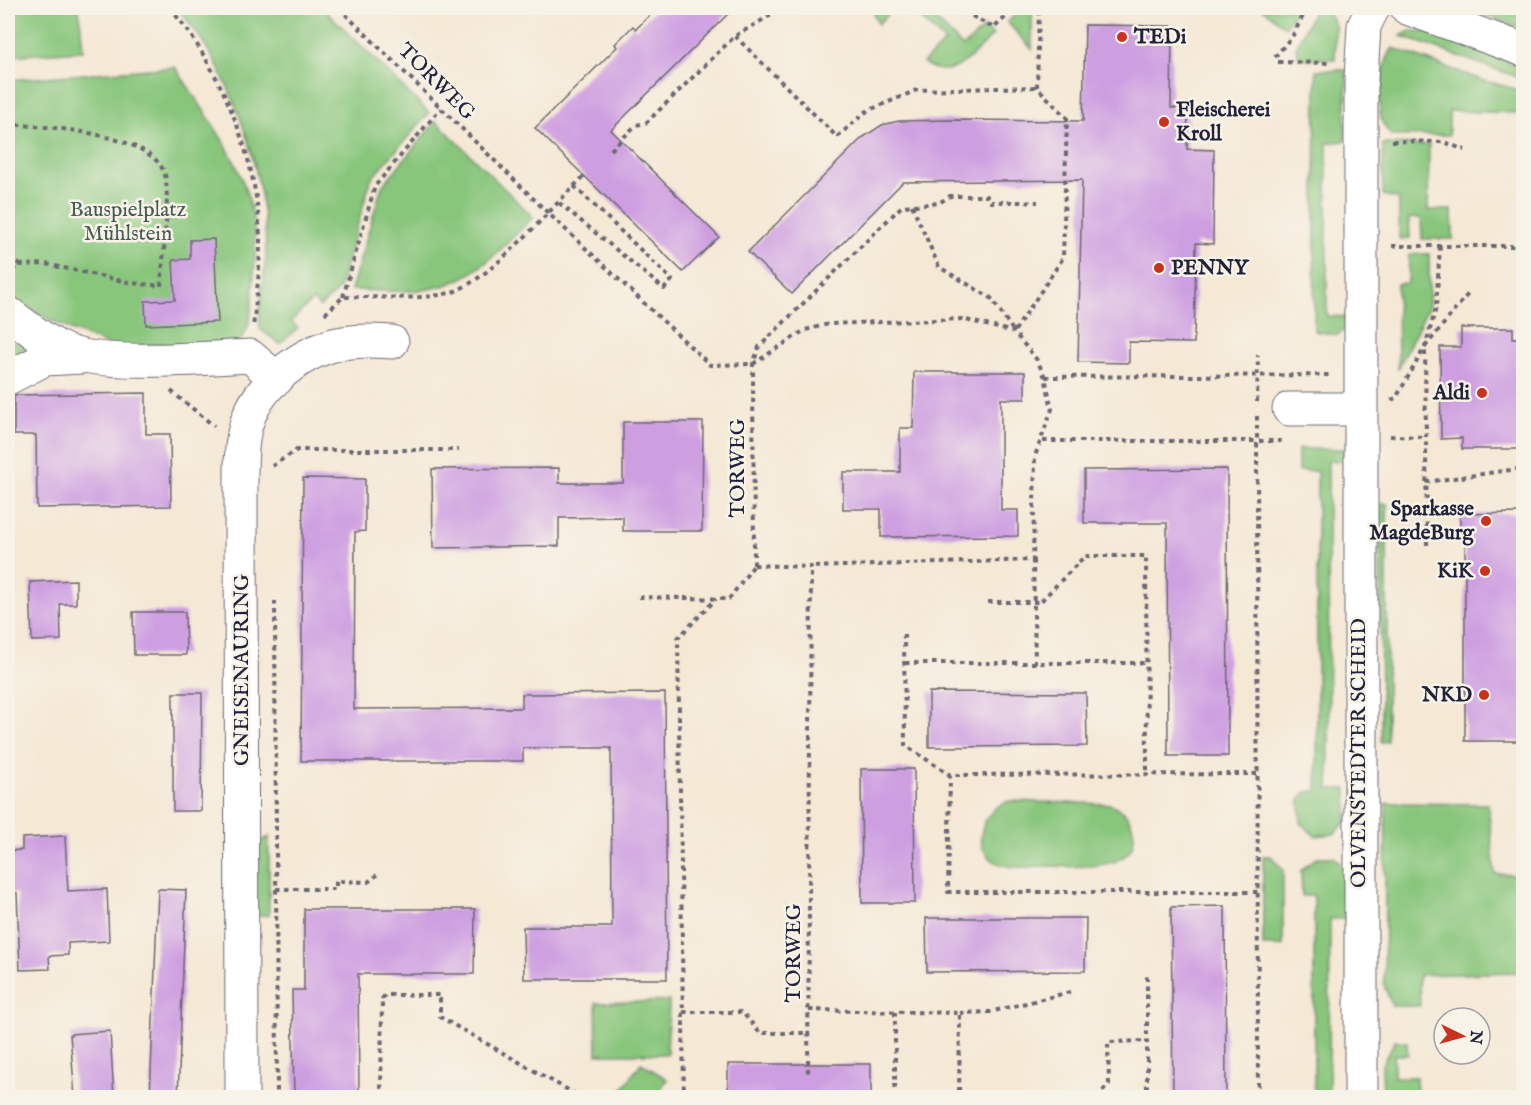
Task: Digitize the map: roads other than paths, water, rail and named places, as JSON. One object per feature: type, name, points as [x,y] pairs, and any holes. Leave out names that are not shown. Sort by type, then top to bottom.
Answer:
[{"type":"street","name":"OLVENSTEDTER SCHEID","points":[[1361,1098],[1359,374],[1361,141],[1364,26],[1373,8]]},
{"type":"street","points":[[1407,8],[1524,50]]},
{"type":"street","points":[[8,313],[60,348],[85,357]]},
{"type":"street","name":"GNEISENAURING","points":[[242,1098],[254,459],[244,430],[263,392],[295,364],[324,348],[350,342],[392,342]]},
{"type":"street","points":[[8,378],[45,359],[250,356],[277,379]]},
{"type":"street","points":[[1289,409],[1359,409]]},
{"type":"place","name":"TEDi","points":[[1122,37]]},
{"type":"place","name":"Fleischerei Kroll","points":[[1164,122]]},
{"type":"place","name":"PENNY","points":[[1159,268]]},
{"type":"place","name":"Aldi","points":[[1482,393]]},
{"type":"place","name":"Sparkasse MagdeBurg","points":[[1486,521]]},
{"type":"place","name":"KiK","points":[[1485,571]]},
{"type":"place","name":"NKD","points":[[1484,695]]},
{"type":"park label","name":"Bauspielplatz Mühlstein","points":[[128,222]]}]
